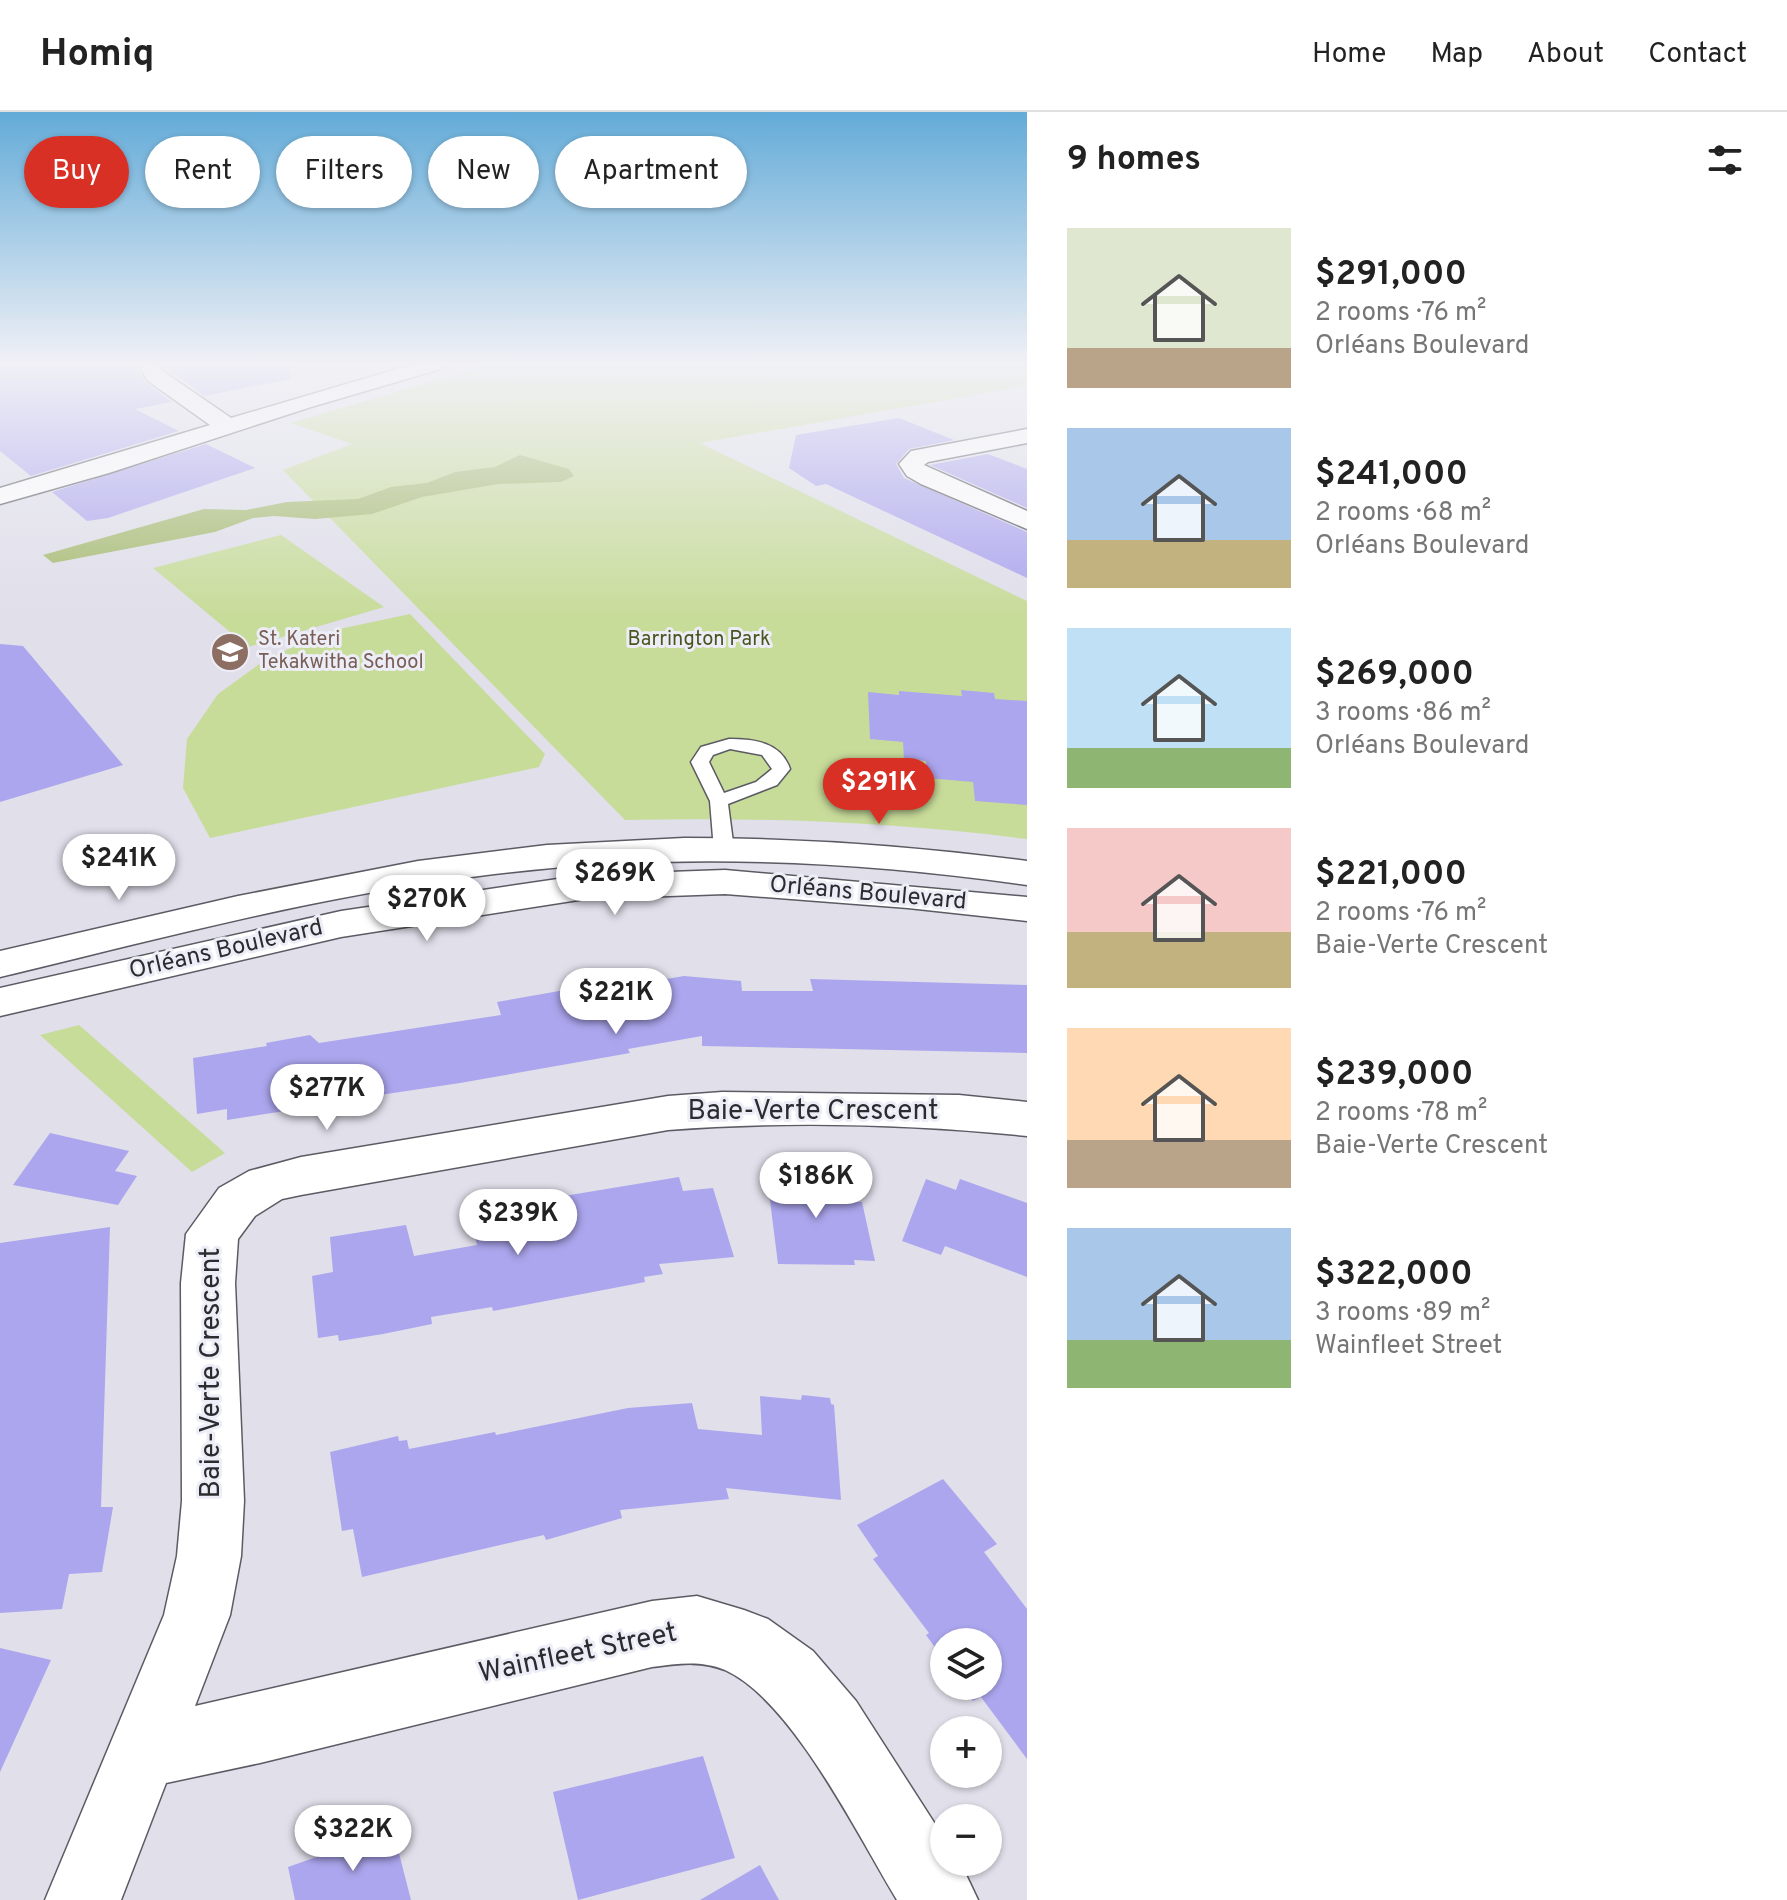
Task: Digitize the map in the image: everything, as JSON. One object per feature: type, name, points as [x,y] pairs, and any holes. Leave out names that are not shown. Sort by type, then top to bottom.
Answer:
[{"type":"street","points":[[0,496],[162,447]]},
{"type":"street","points":[[966,447],[920,456],[911,464],[930,479],[1027,521]]},
{"type":"street","name":"Orléans Boulevard","points":[[0,964],[253,904],[399,876],[530,859],[724,866],[906,859],[1027,873]]},
{"type":"street","name":"Orléans Boulevard","points":[[0,1002],[341,924],[724,866],[908,896],[1027,909]]},
{"type":"street","name":"Baie-Verte Crescent","points":[[83,1900],[197,1615],[209,1556],[213,1501],[208,1283],[212,1234],[237,1202],[267,1184],[301,1176],[668,1113],[722,1109],[959,1112],[1027,1119]]},
{"type":"street","name":"Wainfleet Street","points":[[140,1753],[260,1728],[652,1634],[697,1629],[744,1643],[789,1675],[831,1726],[940,1900]]},
{"type":"lane","points":[[719,801],[724,866]]},
{"type":"green space","name":"Barrington Park","points":[[343,447],[709,447],[1027,601],[1027,839],[927,828],[826,822],[625,820],[283,470]]},
{"type":"green space","points":[[520,455],[569,469],[574,476],[561,482],[498,484],[422,497],[372,514],[315,519],[253,518],[215,532],[53,563],[43,555],[204,509],[246,510],[287,502],[358,499],[391,487],[427,483],[455,472],[495,467]]},
{"type":"green space","points":[[281,535],[384,607],[248,647],[153,568]]},
{"type":"green space","points":[[410,614],[545,754],[539,767],[210,838],[183,788],[187,739],[218,694],[269,657],[335,630]]},
{"type":"green space","points":[[79,1025],[225,1153],[192,1172],[40,1035]]},
{"type":"building","points":[[0,447],[125,447],[31,476],[0,451]]},
{"type":"building","points":[[195,447],[213,447],[255,468],[108,518],[87,521],[52,492]]},
{"type":"building","points":[[793,447],[917,447],[909,449],[896,464],[904,478],[1027,532],[1027,578],[826,484],[816,486],[789,468]]},
{"type":"building","points":[[988,454],[1027,469],[1027,508],[930,465]]},
{"type":"building","points":[[0,644],[23,646],[123,765],[0,802]]},
{"type":"building","points":[[961,690],[994,693],[995,699],[1027,701],[1027,805],[975,801],[973,782],[927,778],[926,761],[904,759],[903,742],[870,739],[868,692],[962,696]]},
{"type":"building","points":[[684,976],[741,981],[742,991],[813,991],[810,979],[1027,985],[1027,1053],[702,1046],[702,1036],[628,1049],[630,1053],[460,1083],[360,1098],[358,1093],[303,1102],[304,1108],[227,1120],[227,1109],[197,1114],[193,1058],[267,1046],[266,1043],[310,1035],[319,1043],[501,1015],[497,1002],[599,984],[602,990]]},
{"type":"building","points":[[50,1133],[129,1151],[115,1171],[137,1176],[118,1205],[13,1185]]},
{"type":"building","points":[[766,1169],[836,1170],[842,1202],[862,1202],[875,1261],[854,1260],[855,1265],[778,1264]]},
{"type":"building","points":[[679,1177],[683,1191],[713,1188],[734,1257],[659,1264],[663,1274],[644,1277],[645,1282],[493,1311],[492,1307],[431,1317],[432,1324],[383,1334],[339,1341],[338,1335],[318,1338],[312,1276],[333,1272],[330,1237],[406,1225],[414,1256],[477,1245],[468,1212]]},
{"type":"building","points":[[926,1179],[956,1190],[960,1179],[1027,1203],[1027,1277],[945,1246],[941,1255],[902,1241]]},
{"type":"building","points":[[110,1227],[101,1507],[113,1507],[102,1572],[69,1574],[62,1609],[0,1613],[0,1243]]},
{"type":"building","points":[[802,1395],[830,1398],[834,1405],[841,1500],[726,1488],[729,1499],[620,1510],[622,1518],[546,1540],[544,1535],[362,1577],[353,1529],[342,1531],[330,1452],[398,1436],[399,1441],[407,1440],[409,1449],[628,1408],[692,1403],[698,1429],[762,1435],[760,1396],[801,1400]]},
{"type":"building","points":[[943,1479],[997,1544],[984,1552],[1027,1609],[1027,1759],[1002,1725],[1002,1716],[995,1716],[983,1700],[1002,1700],[1002,1628],[930,1628],[930,1641],[926,1635],[929,1633],[873,1559],[878,1556],[857,1525]]},
{"type":"building","points":[[0,1648],[51,1660],[0,1772]]},
{"type":"building","points":[[703,1756],[735,1858],[578,1900],[553,1792]]},
{"type":"building","points":[[393,1830],[411,1900],[295,1900],[288,1867]]},
{"type":"building","points":[[760,1865],[779,1900],[700,1900]]},
{"type":"place","name":"St. Kateri Tekakwitha School","points":[[230,652]]}]
